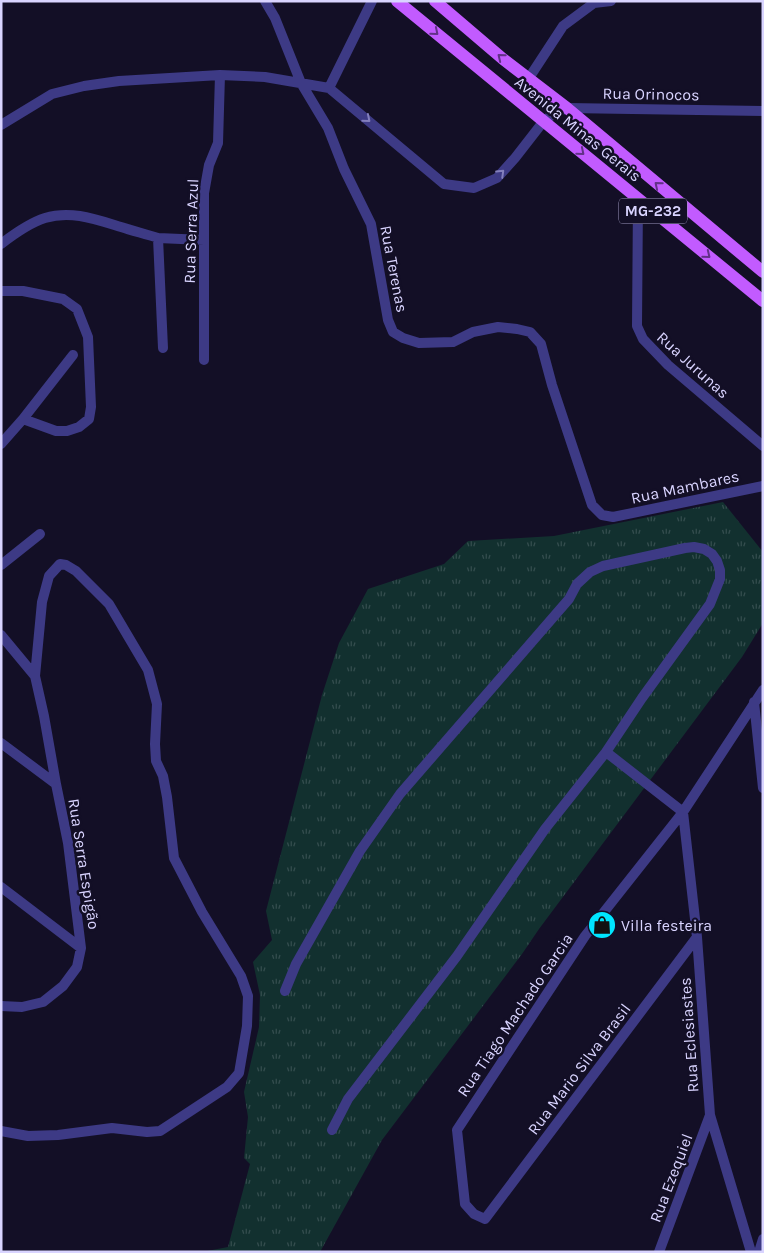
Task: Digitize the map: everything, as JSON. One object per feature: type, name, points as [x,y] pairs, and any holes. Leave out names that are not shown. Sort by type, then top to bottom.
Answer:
[{"type":"main road","name":"Avenida Minas Gerais","points":[[397,1],[763,301]]},
{"type":"main road","name":"Avenida Minas Gerais","points":[[434,1],[503,59],[567,108],[763,272]]},
{"type":"street","name":"Rua Terenas","points":[[266,1],[275,18],[301,83],[328,128],[344,169],[371,224],[388,320],[393,332],[403,338],[419,343],[453,342],[473,332],[498,328],[530,332],[542,344],[552,385],[592,504],[602,515],[613,517]]},
{"type":"street","points":[[329,88],[372,1]]},
{"type":"street","points":[[530,78],[563,26],[594,3],[611,1]]},
{"type":"street","points":[[1,125],[52,94],[84,86],[119,81],[220,75],[265,77],[329,88],[444,184],[474,188],[497,178],[516,158],[543,122]]},
{"type":"street","name":"Rua Serra Azul","points":[[204,360],[204,193],[209,166],[218,143],[220,75]]},
{"type":"street","name":"Rua Orinocos","points":[[543,122],[553,114],[567,108],[758,110]]},
{"type":"street","points":[[758,110],[763,118]]},
{"type":"street","name":"Rua Jurunas","points":[[638,199],[637,326],[643,338],[668,366],[763,446]]},
{"type":"street","points":[[1,244],[44,218],[64,214],[88,217],[158,238],[204,240]]},
{"type":"street","points":[[158,238],[163,348]]},
{"type":"street","points":[[1,291],[24,291],[63,299],[77,310],[88,337],[91,407],[89,419],[79,427],[67,431],[56,431],[23,419]]},
{"type":"street","points":[[1,444],[73,355]]},
{"type":"street","name":"Rua Mambares","points":[[613,517],[763,486]]},
{"type":"street","points":[[1,565],[40,534]]},
{"type":"street","points":[[285,991],[296,964],[360,850],[400,794],[569,599],[578,584],[590,572],[603,566],[694,547],[704,549],[712,554],[720,570],[720,580],[710,604],[642,698],[606,752],[546,829],[457,956],[348,1098],[332,1130]]},
{"type":"street","points":[[1,1131],[28,1136],[58,1135],[112,1128],[147,1132],[160,1131],[228,1086],[239,1073],[248,1026],[248,996],[241,976],[202,912],[174,858],[167,797],[163,776],[156,761],[157,704],[148,670],[110,604],[76,570],[66,565],[60,564],[50,576],[42,602],[35,676]]},
{"type":"street","points":[[1,634],[35,676]]},
{"type":"street","name":"Rua Serra Espigão","points":[[1,1006],[22,1008],[43,1002],[63,986],[77,967],[81,948],[68,843],[35,676]]},
{"type":"street","name":"Rua Tiago Machado Garcia","points":[[485,1218],[474,1214],[464,1204],[456,1130],[585,936],[683,812],[763,690]]},
{"type":"street","points":[[754,702],[763,788]]},
{"type":"street","points":[[1,743],[56,784]]},
{"type":"street","points":[[606,752],[683,812]]},
{"type":"street","name":"Rua Eclesiastes","points":[[683,812],[697,937],[710,1116],[751,1252]]},
{"type":"street","points":[[1,887],[81,948]]},
{"type":"street","name":"Rua Mario Silva Brasil","points":[[485,1218],[697,937]]},
{"type":"street","name":"Rua Ezequiel","points":[[659,1252],[710,1116]]},
{"type":"street","points":[[759,1252],[763,1239]]},
{"type":"green space","points":[[723,502],[763,552],[763,623],[742,657],[382,1140],[320,1252],[202,1252],[228,1247],[250,1164],[244,1158],[248,1117],[244,1092],[259,1027],[260,995],[253,962],[272,940],[266,911],[322,695],[339,643],[368,589],[444,564],[468,541],[554,536]]},
{"type":"place","name":"Villa festeira","points":[[602,925]]}]
